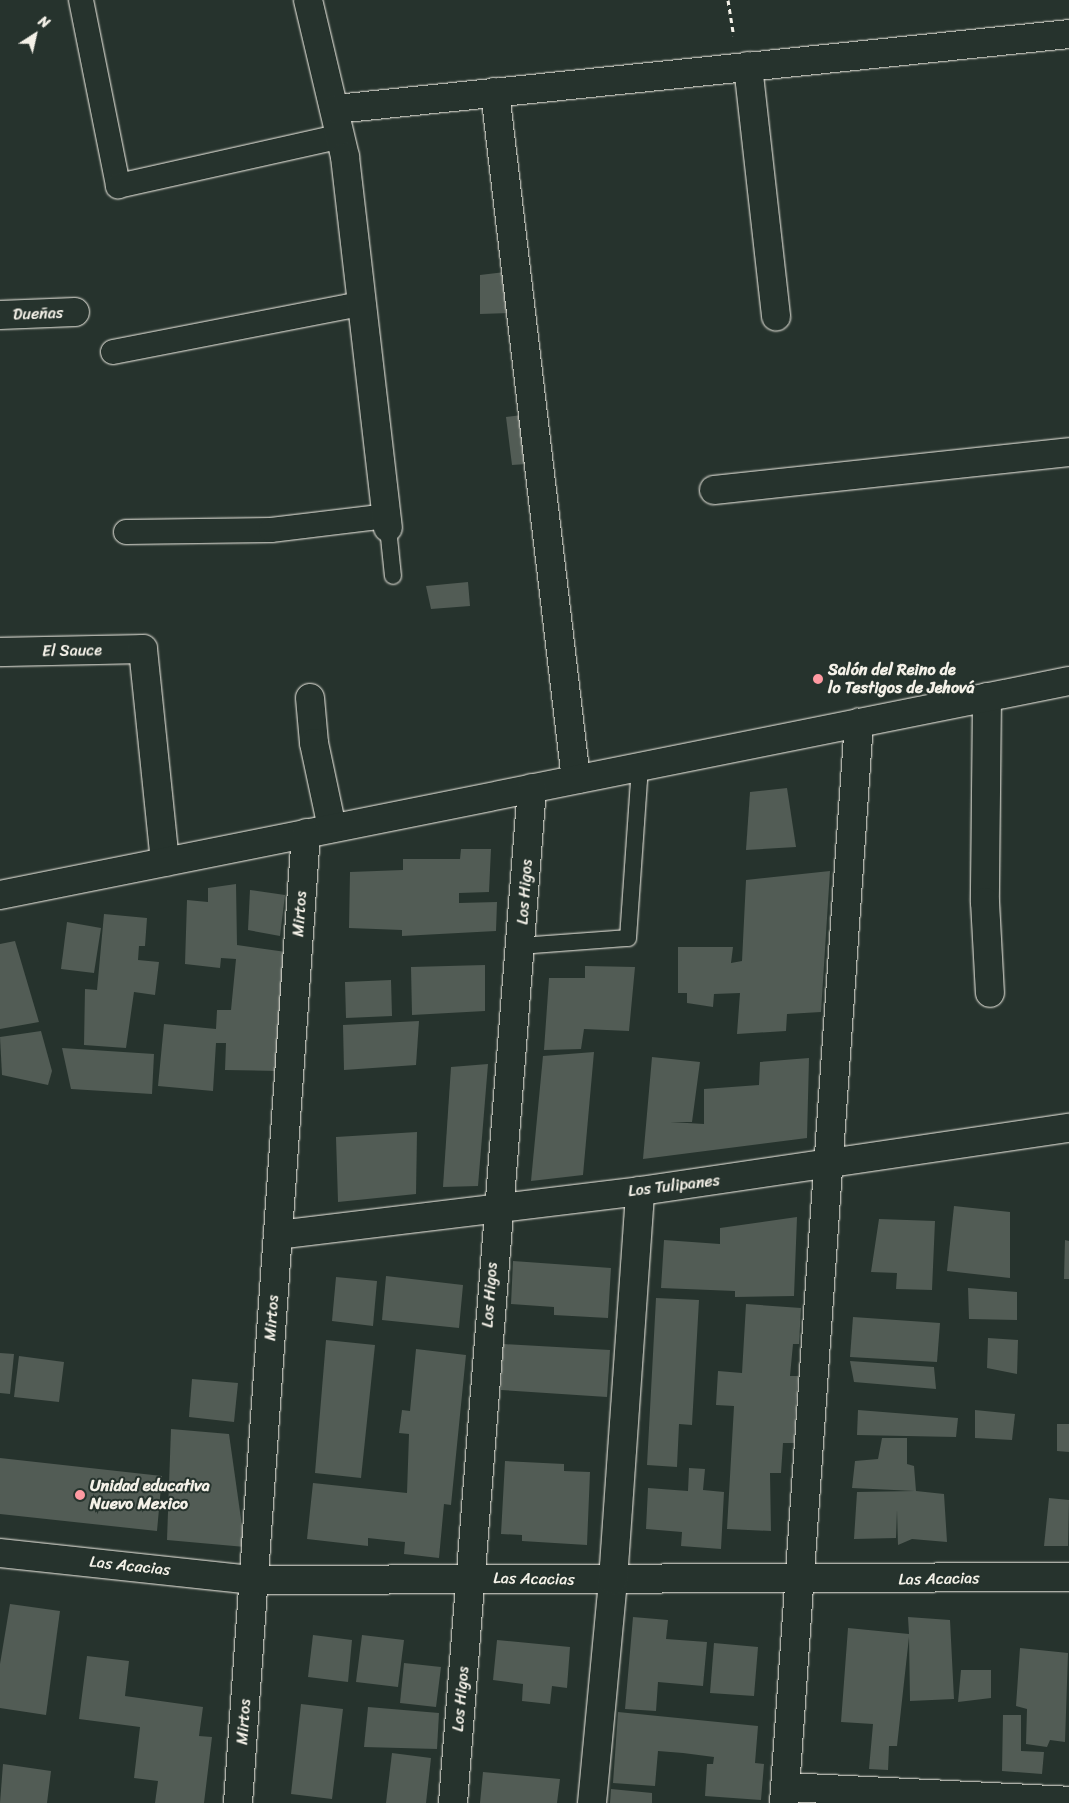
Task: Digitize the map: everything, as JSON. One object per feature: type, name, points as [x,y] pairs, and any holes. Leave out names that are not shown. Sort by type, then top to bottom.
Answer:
[{"type":"street","points":[[81,0],[118,186],[341,136]]},
{"type":"street","points":[[126,532],[271,530],[387,522],[341,136],[336,109],[308,0]]},
{"type":"street","points":[[336,109],[1069,34]]},
{"type":"street","points":[[743,66],[776,316]]},
{"type":"street","points":[[495,92],[576,780]]},
{"type":"street","points":[[113,352],[361,304]]},
{"type":"street","name":"Dueñas","points":[[0,315],[76,312]]},
{"type":"street","points":[[714,490],[1069,452]]},
{"type":"street","name":"El Sauce","points":[[0,652],[144,649],[165,862]]},
{"type":"street","points":[[0,895],[1069,681]]},
{"type":"street","points":[[987,697],[985,902],[990,992]]},
{"type":"street","name":"Mirtos","points":[[238,1803],[278,1234],[319,831],[310,698]]},
{"type":"street","points":[[859,723],[826,1166],[803,1582],[785,1795],[1069,1801]]},
{"type":"street","name":"Los Higos","points":[[453,1803],[471,1579],[496,1208],[521,946],[532,788]]},
{"type":"street","name":"Los Tulipanes","points":[[278,1234],[640,1191],[826,1166],[1069,1128]]},
{"type":"street","points":[[592,1803],[613,1580],[640,1191]]},
{"type":"street","name":"Las Acacias","points":[[0,1553],[254,1580],[471,1579],[803,1582],[1069,1578]]},
{"type":"lane","points":[[387,522],[393,576]]},
{"type":"lane","points":[[521,946],[628,938],[640,766]]},
{"type":"path","points":[[728,0],[743,66]]},
{"type":"building","points":[[505,272],[510,313],[480,314],[480,275]]},
{"type":"building","points":[[522,415],[527,464],[512,465],[506,417]]},
{"type":"building","points":[[468,582],[470,606],[431,609],[426,586]]},
{"type":"building","points":[[787,788],[796,847],[746,850],[750,792]]},
{"type":"building","points":[[461,849],[491,849],[489,892],[459,893],[459,903],[497,902],[496,931],[402,936],[402,930],[349,928],[350,872],[403,870],[403,859],[460,859]]},
{"type":"building","points":[[830,871],[821,1012],[787,1014],[786,1031],[737,1034],[740,993],[714,994],[713,1007],[687,1003],[687,993],[678,993],[678,947],[733,947],[731,963],[742,961],[746,880]]},
{"type":"building","points":[[236,884],[237,945],[286,952],[278,1071],[225,1070],[226,1043],[216,1043],[213,1091],[158,1086],[164,1024],[216,1029],[217,1010],[231,1010],[236,959],[221,958],[220,968],[185,964],[187,900],[208,902],[208,888]]},
{"type":"building","points":[[250,890],[285,895],[280,936],[248,930]]},
{"type":"building","points":[[104,914],[147,918],[145,946],[139,946],[138,960],[159,962],[155,995],[134,992],[126,1048],[84,1045],[85,989],[97,990]]},
{"type":"building","points":[[67,922],[101,928],[94,973],[61,969]]},
{"type":"building","points":[[15,941],[39,1022],[0,1029],[0,944]]},
{"type":"building","points":[[485,965],[485,1011],[412,1015],[411,967]]},
{"type":"building","points":[[585,966],[635,967],[629,1031],[584,1029],[581,1049],[544,1050],[549,978],[585,978]]},
{"type":"building","points":[[391,980],[392,1016],[346,1018],[345,982]]},
{"type":"building","points":[[419,1021],[416,1065],[344,1070],[343,1025]]},
{"type":"building","points":[[41,1031],[52,1071],[48,1085],[2,1075],[0,1037]]},
{"type":"building","points":[[62,1048],[154,1054],[152,1094],[71,1089]]},
{"type":"building","points":[[594,1052],[583,1175],[531,1181],[543,1056]]},
{"type":"building","points":[[652,1057],[700,1062],[692,1122],[670,1122],[704,1124],[704,1089],[759,1085],[760,1062],[809,1058],[807,1138],[643,1159]]},
{"type":"building","points":[[488,1064],[478,1186],[443,1187],[451,1067]]},
{"type":"building","points":[[417,1132],[416,1194],[338,1202],[336,1137]]},
{"type":"building","points":[[954,1206],[1010,1212],[1010,1278],[947,1271]]},
{"type":"building","points":[[797,1217],[794,1296],[735,1297],[735,1291],[661,1288],[664,1240],[720,1244],[720,1228]]},
{"type":"building","points":[[879,1219],[935,1221],[932,1290],[896,1289],[897,1273],[871,1272]]},
{"type":"building","points":[[1065,1240],[1069,1241],[1069,1279],[1064,1279]]},
{"type":"building","points":[[513,1261],[611,1268],[608,1318],[554,1315],[554,1307],[511,1304]]},
{"type":"building","points":[[386,1276],[463,1285],[459,1328],[382,1320]]},
{"type":"building","points":[[336,1277],[377,1281],[373,1326],[332,1321]]},
{"type":"building","points":[[968,1288],[1017,1292],[1017,1320],[969,1319]]},
{"type":"building","points":[[656,1298],[699,1300],[692,1425],[679,1424],[677,1467],[647,1465]]},
{"type":"building","points":[[746,1304],[801,1308],[799,1344],[793,1344],[790,1376],[798,1376],[794,1443],[783,1443],[781,1473],[770,1473],[771,1531],[727,1529],[734,1406],[716,1405],[718,1371],[742,1373]]},
{"type":"building","points":[[853,1317],[940,1323],[937,1362],[850,1357]]},
{"type":"building","points":[[988,1338],[1018,1340],[1017,1374],[987,1368]]},
{"type":"building","points":[[326,1340],[375,1345],[361,1478],[315,1473]]},
{"type":"building","points":[[503,1344],[610,1350],[607,1397],[501,1390]]},
{"type":"building","points":[[416,1349],[466,1355],[451,1505],[444,1504],[439,1558],[404,1554],[405,1542],[368,1538],[368,1546],[307,1539],[313,1483],[407,1493],[409,1434],[399,1433],[402,1410],[410,1411]]},
{"type":"building","points":[[0,1353],[14,1354],[10,1394],[0,1393]]},
{"type":"building","points":[[19,1356],[64,1362],[59,1402],[14,1397]]},
{"type":"building","points":[[850,1361],[934,1367],[936,1389],[854,1382]]},
{"type":"building","points":[[192,1379],[238,1383],[234,1422],[189,1417]]},
{"type":"building","points":[[858,1410],[958,1418],[956,1437],[857,1435]]},
{"type":"building","points":[[975,1410],[1015,1414],[1012,1440],[975,1438]]},
{"type":"building","points":[[1057,1424],[1069,1424],[1069,1452],[1057,1451]]},
{"type":"building","points":[[171,1429],[229,1434],[245,1547],[167,1540]]},
{"type":"building","points":[[882,1438],[907,1438],[907,1464],[914,1466],[916,1491],[944,1494],[947,1542],[912,1539],[898,1545],[897,1510],[896,1538],[854,1539],[857,1492],[915,1491],[852,1488],[855,1461],[878,1459]]},
{"type":"building","name":"Unidad educativa Nuevo Mexico","points":[[0,1458],[162,1476],[157,1531],[0,1514]]},
{"type":"building","points":[[505,1461],[564,1464],[564,1471],[590,1472],[587,1545],[522,1541],[522,1535],[501,1534]]},
{"type":"building","points":[[689,1468],[705,1469],[703,1490],[724,1492],[721,1549],[681,1546],[682,1532],[646,1529],[648,1488],[688,1491]]},
{"type":"building","points":[[1049,1498],[1069,1500],[1068,1546],[1044,1546]]},
{"type":"building","points":[[10,1604],[60,1611],[46,1715],[0,1708],[0,1664]]},
{"type":"building","points":[[633,1617],[668,1620],[666,1639],[707,1642],[703,1686],[658,1682],[656,1711],[625,1709]]},
{"type":"building","points":[[908,1617],[950,1620],[954,1699],[910,1701],[909,1637],[897,1746],[889,1746],[888,1770],[869,1769],[873,1724],[841,1722],[848,1628],[909,1634]]},
{"type":"building","points":[[313,1635],[352,1640],[348,1682],[308,1677]]},
{"type":"building","points":[[362,1635],[404,1640],[398,1687],[356,1682]]},
{"type":"building","points":[[497,1640],[570,1647],[567,1688],[552,1686],[550,1704],[522,1701],[523,1684],[493,1680]]},
{"type":"building","points":[[714,1643],[758,1647],[754,1696],[710,1693]]},
{"type":"building","points":[[1020,1648],[1068,1653],[1065,1742],[1050,1740],[1047,1747],[1026,1744],[1027,1709],[1016,1706]]},
{"type":"building","points":[[87,1656],[129,1661],[125,1696],[203,1707],[199,1736],[212,1737],[204,1803],[155,1803],[158,1781],[134,1778],[140,1727],[79,1719]]},
{"type":"building","points":[[404,1663],[441,1667],[436,1707],[400,1703]]},
{"type":"building","points":[[961,1670],[991,1670],[991,1698],[958,1702]]},
{"type":"building","points":[[301,1704],[343,1709],[332,1799],[291,1794]]},
{"type":"building","points":[[368,1707],[439,1713],[437,1749],[364,1747]]},
{"type":"building","points":[[618,1712],[758,1726],[755,1763],[764,1764],[761,1800],[705,1796],[707,1764],[713,1764],[714,1757],[683,1753],[658,1751],[655,1786],[613,1783]]},
{"type":"building","points":[[1003,1715],[1021,1715],[1021,1751],[1044,1752],[1042,1774],[1002,1771]]},
{"type":"building","points":[[392,1753],[431,1758],[426,1803],[386,1803]]},
{"type":"building","points":[[3,1764],[51,1771],[47,1803],[0,1803]]},
{"type":"building","points":[[483,1772],[560,1779],[557,1803],[480,1803]]},
{"type":"building","points":[[611,1789],[652,1793],[652,1803],[610,1803]]},
{"type":"place","name":"Salón del Reino de lo Testigos de Jehová","points":[[818,679]]},
{"type":"place","name":"Unidad educativa Nuevo Mexico","points":[[80,1495]]}]
